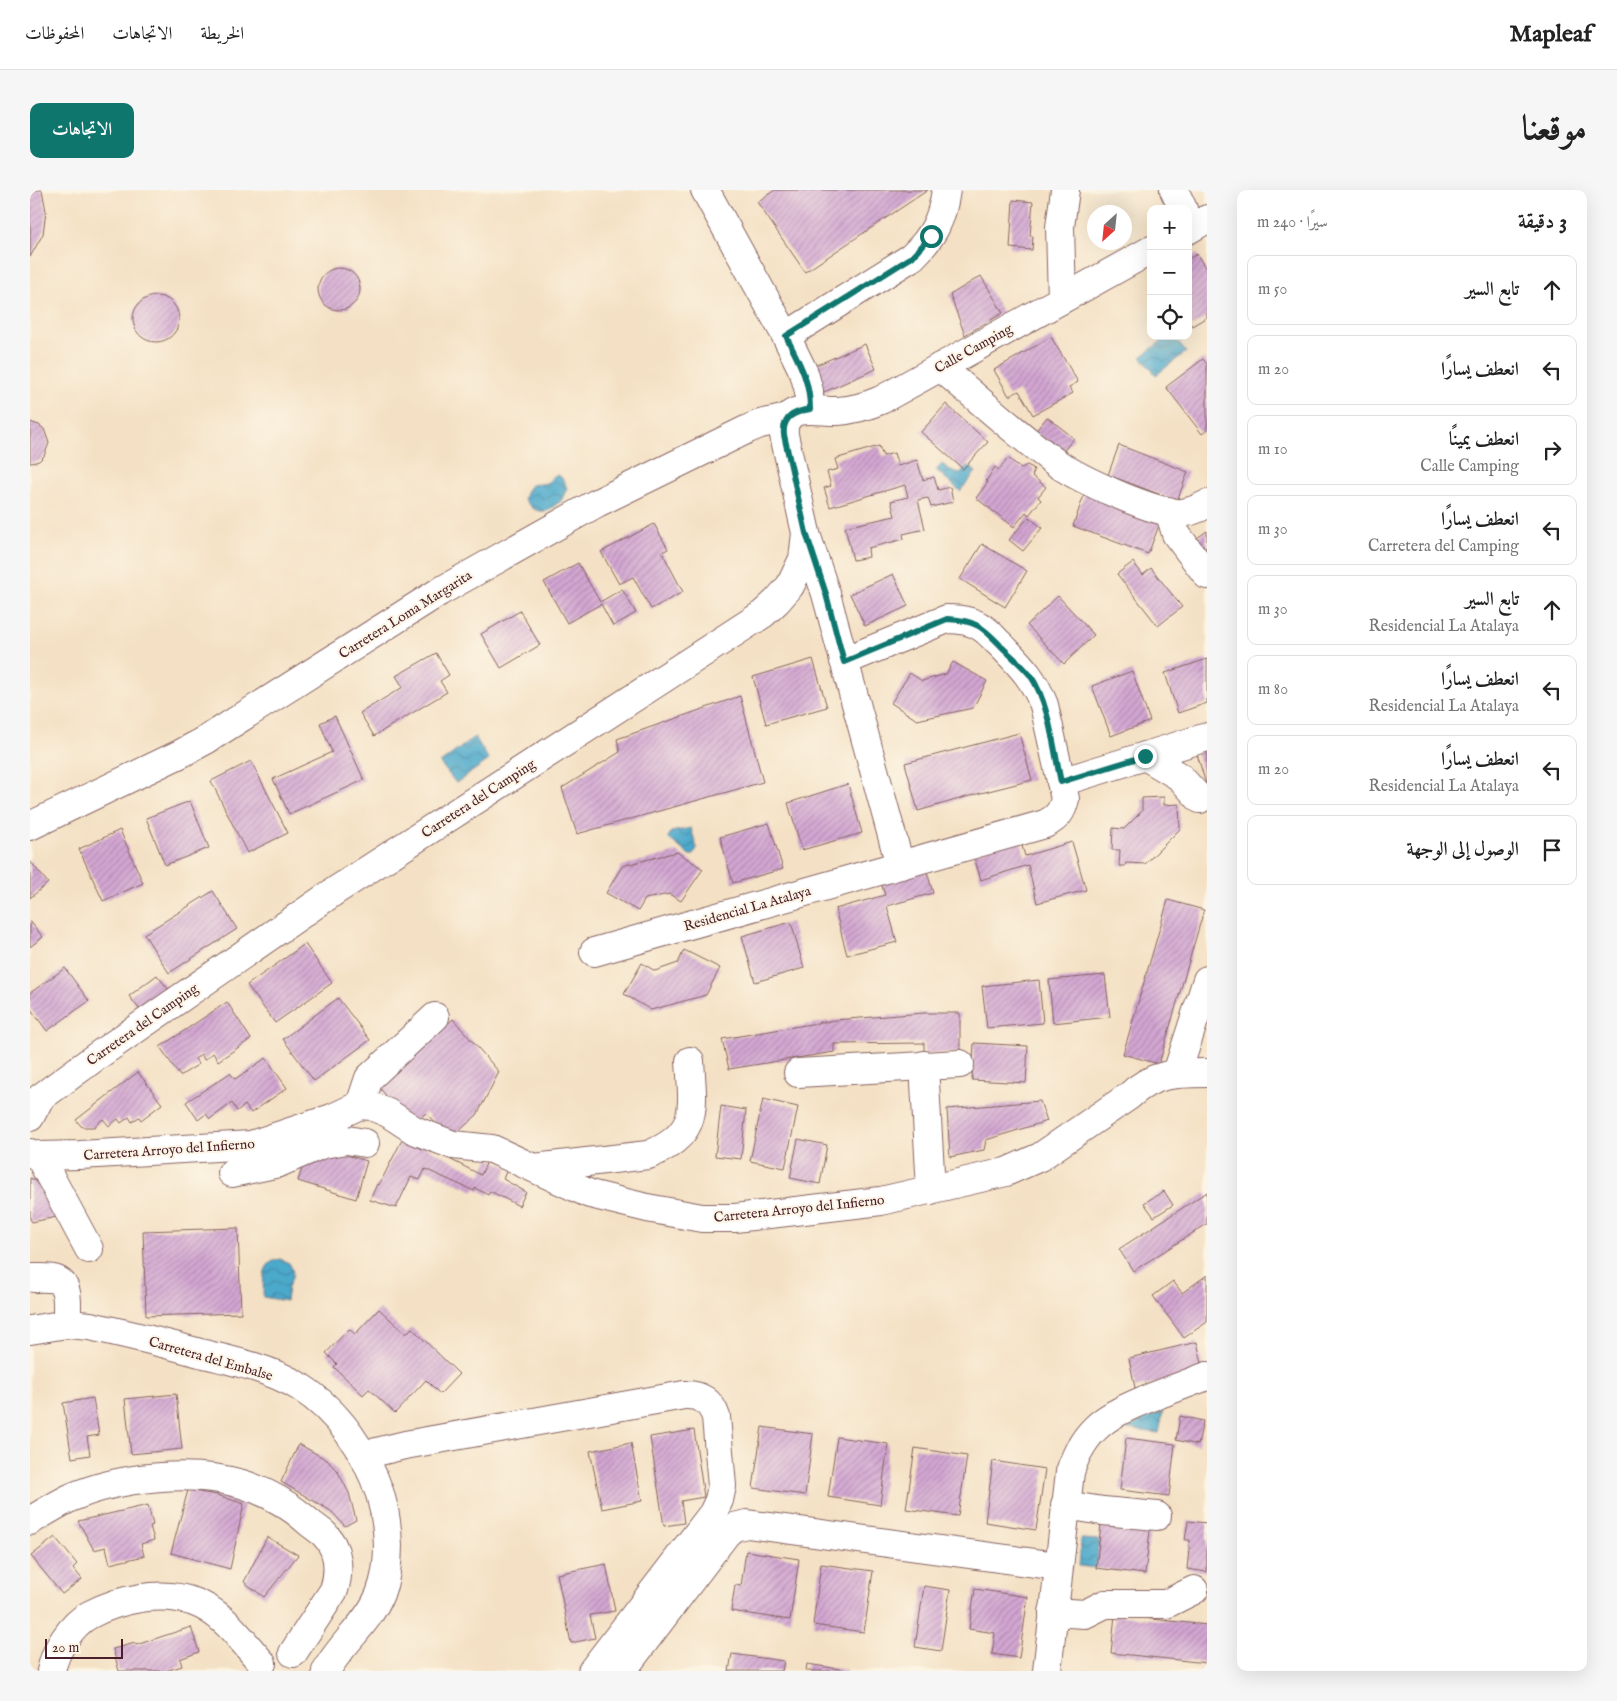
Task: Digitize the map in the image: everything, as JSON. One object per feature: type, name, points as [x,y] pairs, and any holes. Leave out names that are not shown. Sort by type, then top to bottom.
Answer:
[{"type":"street","name":"Carretera del Camping","points":[[30,1117],[40,1098],[97,1056],[335,891],[763,614],[790,586],[803,559],[806,533],[783,429],[799,413],[809,391],[806,377],[786,336],[705,190]]},
{"type":"street","points":[[786,336],[912,257],[938,225],[946,190]]},
{"type":"street","points":[[1062,299],[1060,227],[1066,190]]},
{"type":"street","points":[[1174,190],[1183,205]]},
{"type":"street","name":"Calle Camping","points":[[799,413],[837,411],[866,406],[881,400],[1147,252]]},
{"type":"street","points":[[940,366],[1060,464],[1110,490],[1139,502],[1175,513],[1185,512],[1207,504]]},
{"type":"street","name":"Carretera Loma Margarita","points":[[30,826],[206,740],[439,592],[597,503],[748,428],[799,413]]},
{"type":"street","points":[[1169,511],[1176,534],[1207,575]]},
{"type":"street","points":[[806,533],[826,594],[900,865]]},
{"type":"street","points":[[790,586],[805,584],[820,589],[826,594]]},
{"type":"street","name":"Residencial La Atalaya","points":[[594,952],[1045,824],[1059,816],[1065,799],[1044,705],[1030,675],[984,628],[960,619],[947,619],[844,662]]},
{"type":"street","points":[[1061,782],[1207,737]]},
{"type":"street","points":[[1145,756],[1180,777],[1200,799]]},
{"type":"street","points":[[1177,1073],[1207,980]]},
{"type":"street","points":[[360,1105],[369,1078],[435,1017]]},
{"type":"street","points":[[534,1168],[648,1155],[674,1141],[684,1130],[690,1119],[693,1107],[690,1061]]},
{"type":"street","points":[[798,1073],[960,1064]]},
{"type":"street","points":[[924,1065],[931,1190]]},
{"type":"street","name":"Carretera Arroyo del Infierno","points":[[34,1154],[246,1162],[360,1105],[371,1106],[388,1113],[414,1130],[453,1145],[492,1148],[590,1194],[647,1208],[702,1218],[735,1218],[881,1201],[1006,1172],[1040,1156],[1121,1102],[1148,1081],[1177,1073],[1207,1073]]},
{"type":"street","points":[[246,1162],[278,1163],[323,1144],[347,1140],[365,1143]]},
{"type":"street","points":[[34,1154],[89,1249]]},
{"type":"street","points":[[33,1278],[50,1278],[62,1284],[66,1290],[67,1324]]},
{"type":"street","name":"Carretera del Embalse","points":[[30,1330],[67,1324],[90,1326],[231,1360],[274,1375],[299,1387],[321,1402],[351,1436],[364,1455],[379,1493],[386,1524],[388,1548],[384,1580],[371,1611],[334,1656],[326,1671]]},
{"type":"street","points":[[1047,1671],[1070,1472],[1080,1447],[1099,1424],[1124,1407],[1207,1376]]},
{"type":"street","points":[[364,1455],[405,1445],[684,1395],[693,1394],[707,1401],[713,1408],[716,1418],[722,1486],[719,1500],[707,1522],[592,1671]]},
{"type":"street","points":[[30,1522],[70,1498],[123,1483],[151,1478],[219,1479],[242,1484],[265,1493],[286,1504],[324,1534],[330,1543],[338,1566],[334,1590],[293,1653]]},
{"type":"street","points":[[1066,1506],[1157,1516]]},
{"type":"street","points":[[622,1671],[726,1534],[741,1525],[757,1525],[1058,1566]]},
{"type":"street","points":[[1053,1612],[1085,1614],[1105,1604],[1166,1604],[1194,1590]]},
{"type":"street","points":[[51,1671],[60,1647],[75,1627],[89,1615],[114,1605],[138,1599],[167,1596],[194,1602],[214,1613],[229,1625],[260,1667],[271,1655],[282,1652],[293,1653],[316,1671]]},
{"type":"water","points":[[1163,340],[1176,340],[1186,352],[1156,375],[1141,357]]},
{"type":"water","points":[[942,464],[950,470],[960,473],[969,466],[976,472],[960,491],[936,470]]},
{"type":"water","points":[[557,475],[562,478],[567,488],[561,501],[547,511],[539,511],[531,507],[524,498],[531,485],[546,483]]},
{"type":"water","points":[[475,737],[489,760],[456,783],[440,763]]},
{"type":"water","points":[[691,828],[697,848],[694,855],[689,855],[668,838],[671,832]]},
{"type":"water","points":[[280,1259],[289,1263],[293,1273],[286,1301],[263,1297],[266,1268],[269,1264]]},
{"type":"water","points":[[1163,1412],[1159,1433],[1127,1429],[1146,1418]]},
{"type":"water","points":[[1081,1539],[1099,1540],[1096,1568],[1079,1566]]},
{"type":"building","points":[[30,190],[42,190],[46,211],[43,234],[30,257]]},
{"type":"building","points":[[775,190],[928,190],[805,272],[757,202]]},
{"type":"building","points":[[1013,200],[1033,202],[1030,236],[1033,236],[1032,250],[1010,248]]},
{"type":"building","points":[[1197,254],[1207,271],[1207,317],[1192,326],[1192,295],[1192,257]]},
{"type":"building","points":[[339,268],[354,274],[360,289],[354,304],[339,310],[324,304],[318,289],[324,274]]},
{"type":"building","points":[[981,276],[1003,313],[965,335],[950,295]]},
{"type":"building","points":[[156,296],[169,300],[175,306],[179,319],[175,332],[169,338],[156,342],[143,338],[137,332],[133,319],[137,306],[143,300]]},
{"type":"building","points":[[1051,337],[1078,382],[1069,387],[1073,393],[1033,415],[1019,391],[1009,396],[994,370]]},
{"type":"building","points":[[865,344],[876,369],[824,392],[812,367]]},
{"type":"building","points":[[1203,359],[1207,364],[1207,430],[1202,434],[1166,387]]},
{"type":"building","points":[[946,404],[988,442],[963,469],[921,432]]},
{"type":"building","points":[[1047,417],[1074,438],[1062,453],[1035,432]]},
{"type":"building","points":[[30,422],[44,429],[49,443],[44,456],[39,461],[32,463],[30,463]]},
{"type":"building","points":[[1119,445],[1188,472],[1177,501],[1108,475]]},
{"type":"building","points":[[879,446],[883,456],[894,453],[898,466],[917,460],[923,480],[934,477],[938,490],[950,487],[953,502],[931,507],[928,498],[918,500],[925,529],[903,534],[904,539],[868,548],[869,557],[853,560],[845,527],[895,516],[891,501],[908,497],[905,485],[830,507],[824,488],[831,486],[827,472],[838,469],[835,459]]},
{"type":"building","points":[[1008,458],[1021,468],[1027,465],[1033,468],[1032,476],[1046,487],[1038,497],[1041,500],[1029,515],[1026,512],[1014,527],[976,498],[988,482],[986,481],[995,467],[999,470]]},
{"type":"building","points":[[1087,487],[1163,515],[1148,554],[1073,526]]},
{"type":"building","points":[[1029,517],[1042,528],[1023,551],[1009,540]]},
{"type":"building","points":[[654,524],[668,549],[662,552],[683,592],[651,609],[633,577],[619,584],[601,552]]},
{"type":"building","points":[[1207,531],[1207,550],[1197,538]]},
{"type":"building","points":[[982,544],[1027,571],[1005,607],[960,579]]},
{"type":"building","points":[[1133,562],[1143,575],[1151,568],[1182,607],[1158,626],[1117,574]]},
{"type":"building","points":[[578,563],[600,602],[622,589],[636,613],[613,626],[601,604],[567,623],[544,582]]},
{"type":"building","points":[[893,574],[908,606],[865,626],[850,594]]},
{"type":"building","points":[[1058,596],[1094,635],[1064,664],[1027,625]]},
{"type":"building","points":[[520,611],[540,645],[501,668],[481,634]]},
{"type":"building","points":[[436,653],[449,675],[440,681],[447,692],[374,736],[360,713],[403,687],[396,676]]},
{"type":"building","points":[[813,659],[827,707],[766,724],[753,677]]},
{"type":"building","points":[[1207,659],[1207,703],[1178,713],[1165,673]]},
{"type":"building","points":[[953,662],[987,681],[973,708],[917,720],[891,703],[910,673],[922,681],[946,674]]},
{"type":"building","points":[[1132,671],[1150,721],[1111,736],[1092,686]]},
{"type":"building","points":[[740,696],[763,782],[577,834],[562,788],[620,752],[617,739]]},
{"type":"building","points":[[335,716],[364,780],[289,814],[273,779],[332,752],[320,723]]},
{"type":"building","points":[[1019,733],[1032,780],[918,811],[905,763]]},
{"type":"building","points":[[1207,748],[1207,787],[1196,751]]},
{"type":"building","points":[[251,761],[288,833],[247,853],[211,781]]},
{"type":"building","points":[[848,784],[862,833],[802,850],[788,803]]},
{"type":"building","points":[[1164,797],[1164,805],[1179,804],[1180,829],[1145,864],[1126,863],[1125,866],[1119,866],[1120,850],[1112,850],[1113,828],[1124,829],[1142,811],[1142,798]]},
{"type":"building","points":[[190,801],[209,848],[165,865],[146,818]]},
{"type":"building","points":[[769,823],[783,869],[733,883],[720,837]]},
{"type":"building","points":[[120,830],[143,883],[103,901],[79,849]]},
{"type":"building","points":[[1020,839],[1025,856],[1072,842],[1086,890],[1037,903],[1028,865],[981,880],[973,854]]},
{"type":"building","points":[[677,852],[703,869],[681,901],[669,894],[645,899],[638,911],[606,893],[622,866]]},
{"type":"building","points":[[30,861],[48,883],[30,898]]},
{"type":"building","points":[[926,868],[933,893],[887,906],[897,942],[847,955],[835,909],[885,895],[880,880]]},
{"type":"building","points":[[213,891],[237,929],[169,973],[144,934]]},
{"type":"building","points":[[1168,900],[1204,910],[1159,1064],[1123,1054]]},
{"type":"building","points":[[30,921],[43,937],[30,947]]},
{"type":"building","points":[[791,922],[804,968],[755,982],[742,936]]},
{"type":"building","points":[[305,944],[332,983],[275,1023],[247,985]]},
{"type":"building","points":[[684,950],[720,968],[706,995],[651,1010],[624,994],[642,963],[655,971],[678,963]]},
{"type":"building","points":[[65,968],[89,1001],[47,1031],[30,1008],[30,993]]},
{"type":"building","points":[[157,975],[172,994],[144,1015],[129,996]]},
{"type":"building","points":[[1105,975],[1110,1017],[1053,1023],[1049,980]]},
{"type":"building","points":[[1039,980],[1043,1023],[987,1028],[982,986]]},
{"type":"building","points":[[338,998],[370,1040],[314,1081],[283,1039]]},
{"type":"building","points":[[227,1002],[251,1039],[218,1061],[213,1053],[204,1060],[201,1054],[195,1059],[199,1064],[180,1076],[160,1047]]},
{"type":"building","points":[[924,1013],[960,1013],[960,1053],[924,1053],[924,1043],[834,1044],[834,1052],[729,1069],[722,1039],[835,1020]]},
{"type":"building","points":[[453,1019],[499,1072],[477,1115],[450,1139],[426,1113],[416,1121],[403,1115],[377,1085]]},
{"type":"building","points":[[974,1043],[1028,1046],[1026,1083],[972,1080]]},
{"type":"building","points":[[266,1058],[287,1088],[251,1113],[245,1105],[237,1111],[232,1103],[210,1119],[206,1114],[198,1120],[186,1102],[230,1073],[235,1079]]},
{"type":"building","points":[[138,1072],[162,1104],[141,1120],[139,1117],[132,1122],[129,1117],[121,1123],[118,1119],[109,1126],[103,1119],[94,1127],[82,1127],[76,1120]]},
{"type":"building","points":[[763,1099],[798,1107],[785,1168],[750,1161]]},
{"type":"building","points":[[1040,1101],[1047,1121],[986,1140],[984,1150],[950,1157],[947,1109]]},
{"type":"building","points":[[721,1106],[746,1110],[741,1159],[715,1156]]},
{"type":"building","points":[[404,1136],[481,1175],[488,1159],[508,1167],[503,1179],[526,1192],[519,1206],[490,1191],[488,1195],[475,1188],[474,1191],[425,1169],[420,1180],[411,1177],[396,1208],[370,1200]]},
{"type":"building","points":[[798,1139],[827,1145],[820,1184],[790,1178]]},
{"type":"building","points":[[329,1150],[367,1161],[356,1199],[298,1181],[306,1155]]},
{"type":"building","points":[[30,1178],[37,1181],[57,1217],[32,1222],[30,1219]]},
{"type":"building","points":[[1164,1191],[1173,1205],[1154,1217],[1144,1203]]},
{"type":"building","points":[[1207,1192],[1207,1224],[1133,1271],[1119,1249]]},
{"type":"building","points":[[238,1228],[241,1313],[146,1316],[143,1231]]},
{"type":"building","points":[[1207,1275],[1207,1322],[1184,1338],[1153,1296],[1173,1281],[1182,1293]]},
{"type":"building","points":[[379,1309],[406,1334],[412,1328],[459,1374],[440,1394],[426,1380],[395,1413],[369,1389],[363,1395],[334,1367],[337,1364],[326,1353],[349,1329],[355,1334]]},
{"type":"building","points":[[1197,1342],[1204,1372],[1135,1388],[1129,1358]]},
{"type":"building","points":[[176,1394],[182,1449],[131,1454],[125,1399]]},
{"type":"building","points":[[93,1398],[99,1435],[87,1437],[90,1455],[72,1458],[63,1403]]},
{"type":"building","points":[[1180,1416],[1203,1421],[1198,1445],[1176,1440]]},
{"type":"building","points":[[762,1427],[813,1434],[805,1495],[753,1488]]},
{"type":"building","points":[[694,1430],[704,1497],[681,1501],[684,1523],[664,1526],[650,1437]]},
{"type":"building","points":[[837,1437],[888,1444],[880,1505],[828,1497]]},
{"type":"building","points":[[1126,1438],[1175,1444],[1169,1496],[1120,1490]]},
{"type":"building","points":[[631,1443],[642,1501],[602,1509],[590,1451]]},
{"type":"building","points":[[299,1444],[327,1460],[338,1472],[349,1493],[356,1520],[345,1526],[331,1511],[281,1482]]},
{"type":"building","points":[[915,1448],[967,1456],[958,1516],[906,1509]]},
{"type":"building","points":[[993,1461],[1045,1469],[1036,1530],[985,1522]]},
{"type":"building","points":[[188,1490],[217,1495],[244,1504],[230,1569],[171,1553]]},
{"type":"building","points":[[148,1505],[153,1525],[150,1526],[154,1540],[141,1544],[144,1556],[110,1564],[106,1547],[94,1550],[78,1521]]},
{"type":"building","points":[[1102,1516],[1151,1522],[1145,1574],[1096,1568]]},
{"type":"building","points":[[1188,1521],[1207,1523],[1207,1572],[1187,1569],[1190,1540],[1185,1540]]},
{"type":"building","points":[[55,1537],[77,1564],[73,1568],[82,1579],[62,1594],[31,1556]]},
{"type":"building","points":[[267,1537],[298,1555],[264,1597],[244,1582]]},
{"type":"building","points":[[746,1551],[799,1559],[790,1620],[731,1611],[735,1585],[741,1586]]},
{"type":"building","points":[[606,1564],[615,1611],[590,1615],[595,1638],[571,1643],[557,1574]]},
{"type":"building","points":[[821,1564],[873,1571],[864,1632],[813,1625]]},
{"type":"building","points":[[924,1586],[950,1590],[941,1651],[915,1647]]},
{"type":"building","points":[[975,1589],[1028,1597],[1019,1658],[992,1654],[995,1633],[969,1629]]},
{"type":"building","points":[[1115,1615],[1207,1625],[1207,1663],[1111,1653]]},
{"type":"building","points":[[191,1627],[199,1652],[180,1659],[182,1666],[166,1671],[119,1671],[113,1649],[135,1643],[136,1645]]},
{"type":"building","points":[[732,1654],[784,1661],[782,1671],[729,1671]]},
{"type":"building","points":[[807,1664],[846,1670],[846,1671],[806,1671]]},
{"type":"route","points":[[931,236],[912,257],[786,336],[806,377],[810,409],[796,411],[792,414],[785,423],[784,435],[806,533],[826,594],[844,662],[947,619],[960,619],[973,623],[984,628],[1030,675],[1044,705],[1061,782],[1145,756]]}]
